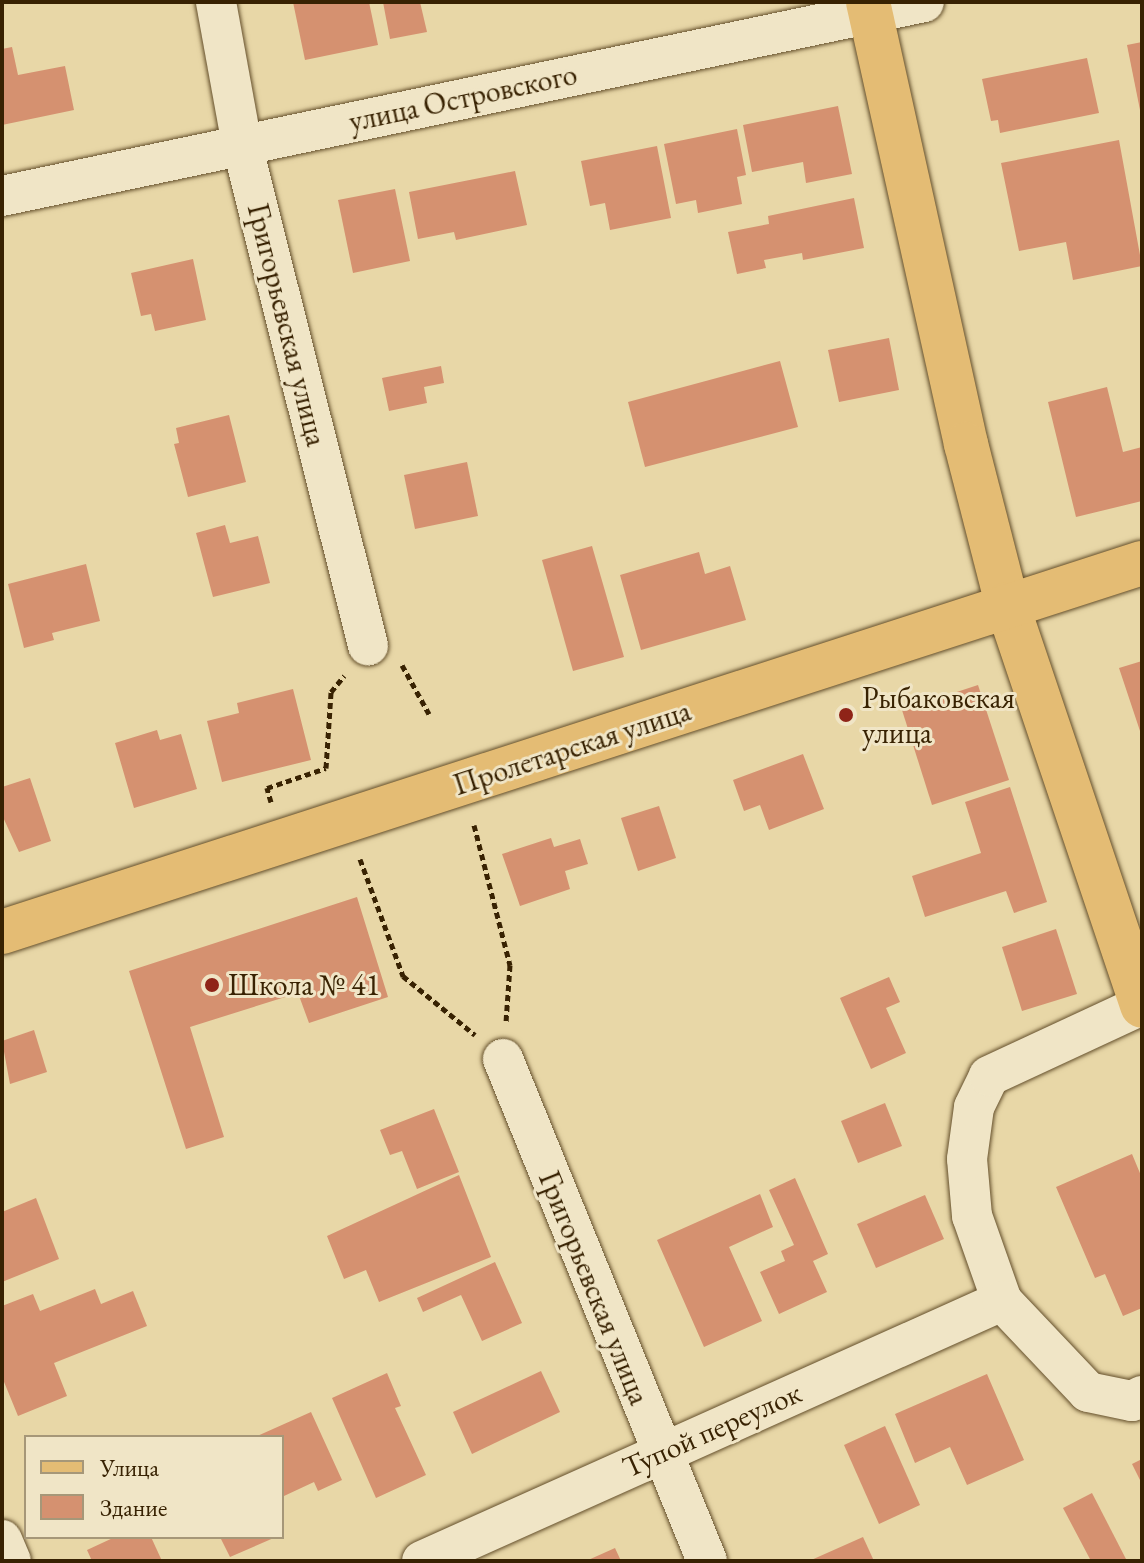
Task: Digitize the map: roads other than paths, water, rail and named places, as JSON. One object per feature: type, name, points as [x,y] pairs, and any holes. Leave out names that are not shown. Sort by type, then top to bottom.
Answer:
[{"type":"main road","points":[[869,7],[966,444],[1007,604],[1142,1005]]},
{"type":"main road","name":"Пролетарская улица","points":[[2,932],[1007,604],[1142,563]]},
{"type":"street","name":"Григорьевская улица","points":[[216,2],[242,145],[368,645]]},
{"type":"street","name":"улица Островского","points":[[2,196],[869,7],[924,2]]},
{"type":"street","points":[[1142,1005],[989,1076],[974,1107],[967,1159],[972,1216],[1002,1301],[1088,1392],[1132,1401],[1142,1396]]},
{"type":"street","name":"Григорьевская улица","points":[[503,1059],[660,1454],[707,1561]]},
{"type":"street","name":"Тупой переулок","points":[[422,1561],[1002,1301]]},
{"type":"street","points":[[2,1540],[11,1561]]},
{"type":"place","name":"Рыбаковская улица","points":[[846,715]]},
{"type":"place","name":"Школа № 41","points":[[212,985]]}]
